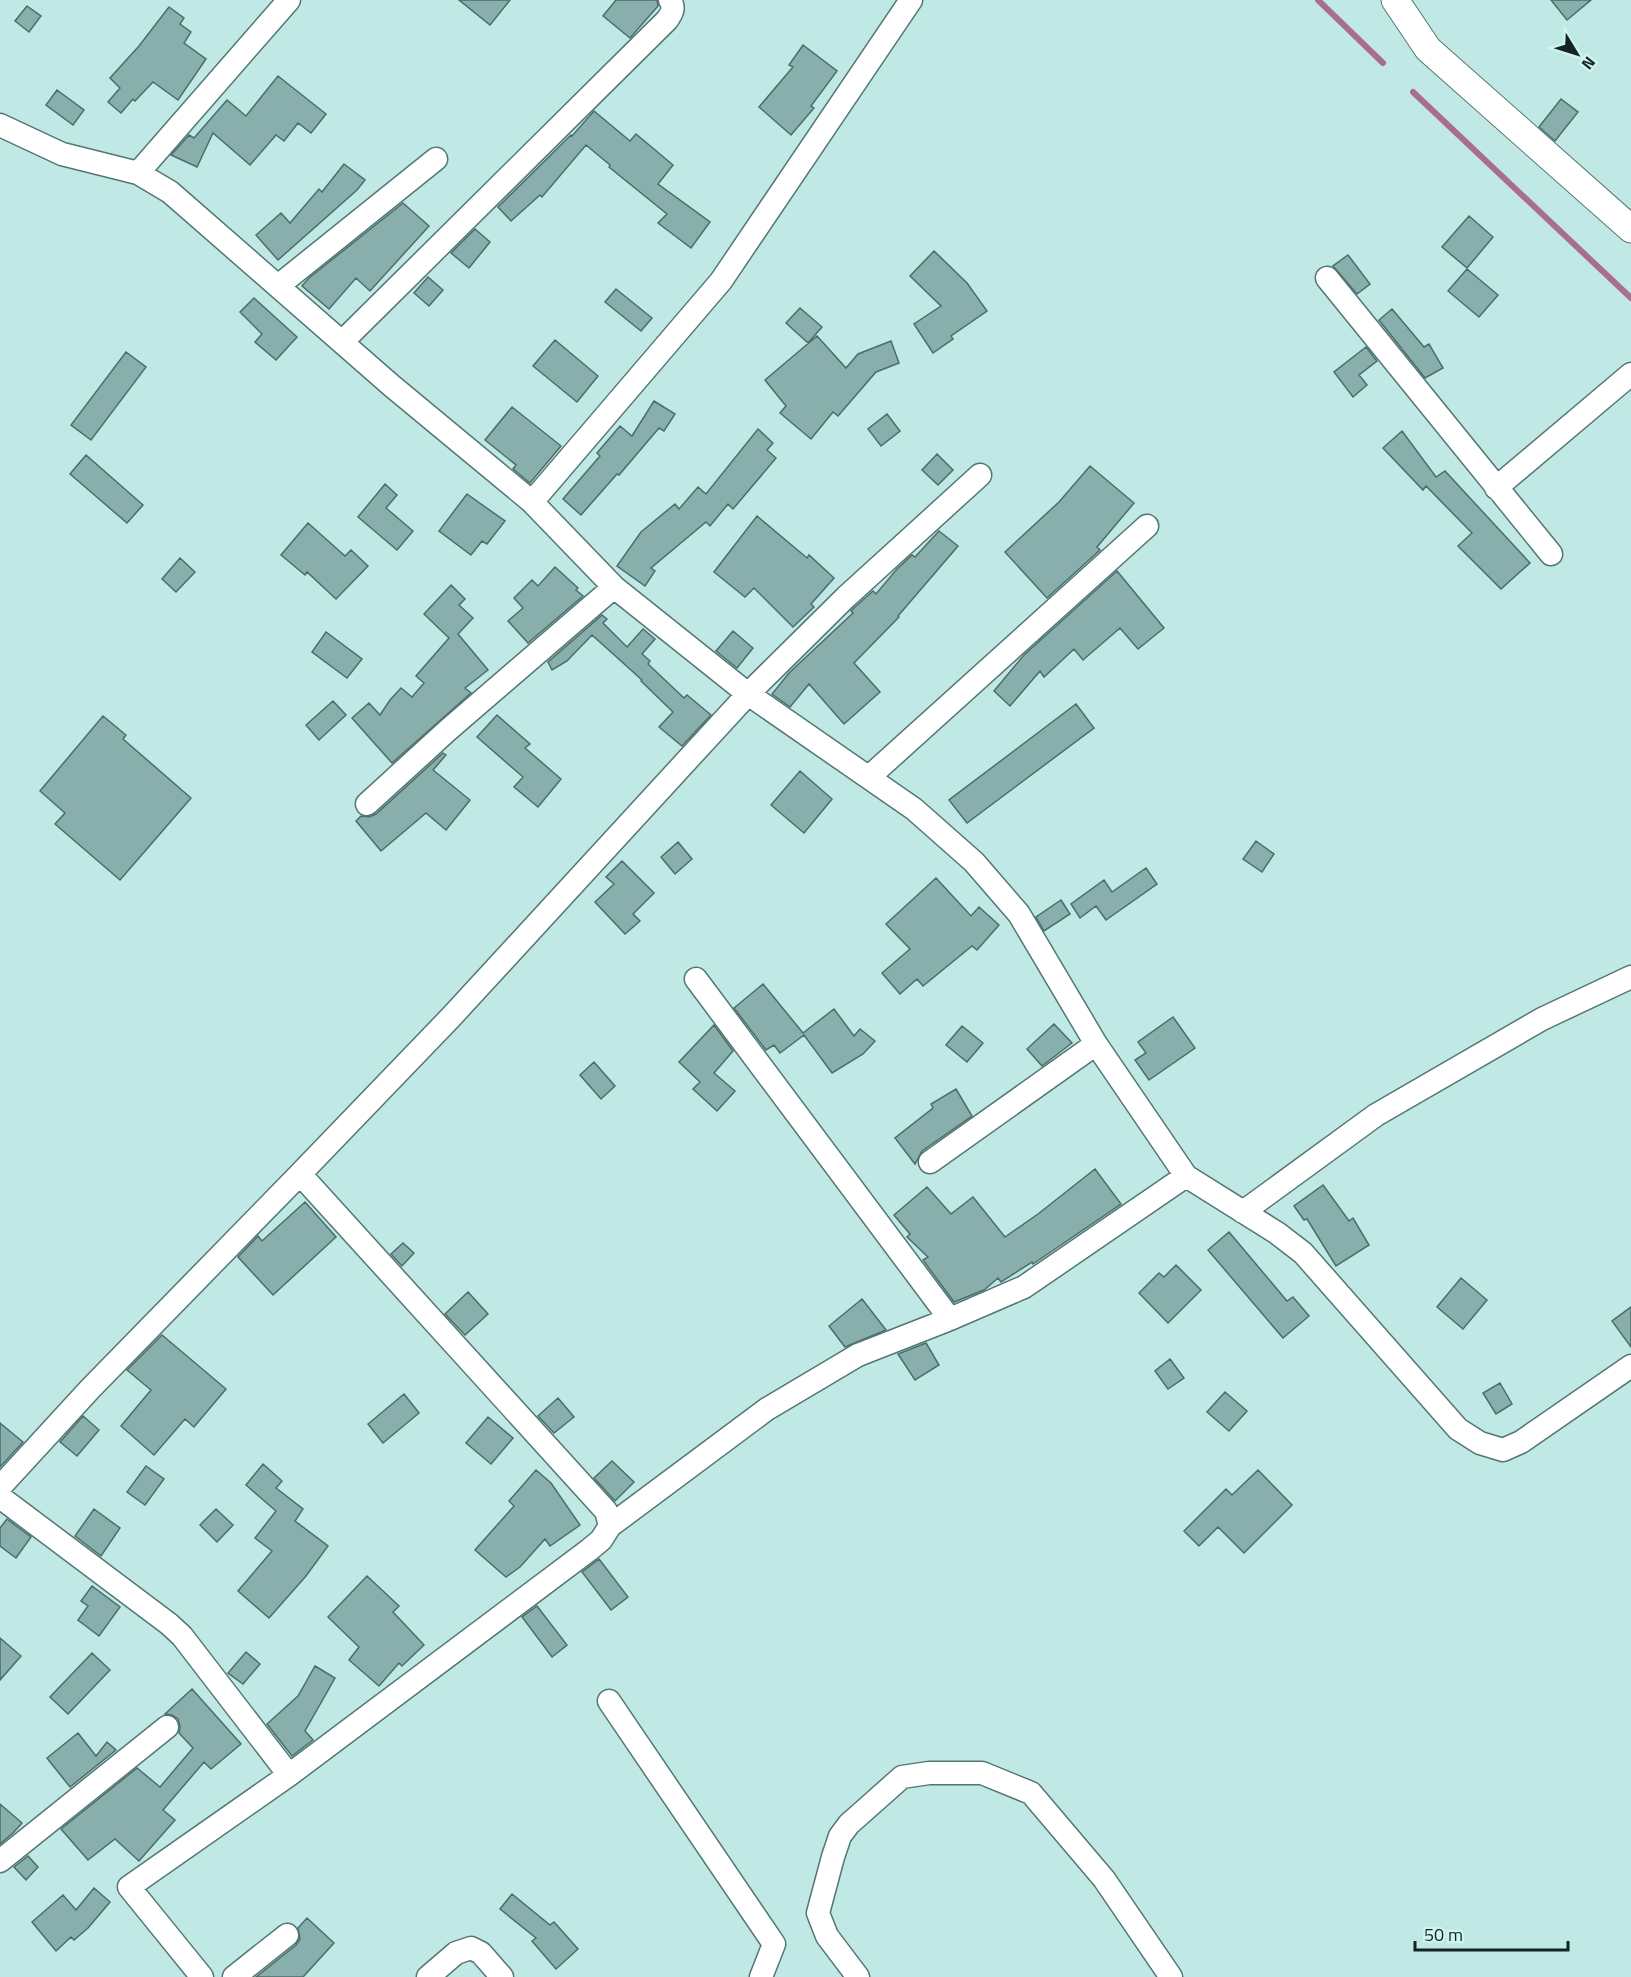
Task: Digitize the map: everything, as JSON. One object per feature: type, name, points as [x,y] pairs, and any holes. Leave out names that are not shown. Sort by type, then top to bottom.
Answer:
[{"type":"street","points":[[138,173],[289,0]]},
{"type":"street","points":[[342,342],[667,20],[672,12],[673,5],[670,0]]},
{"type":"street","points":[[532,502],[721,281],[911,0]]},
{"type":"street","points":[[1395,0],[1428,49],[1628,220]]},
{"type":"street","points":[[0,125],[62,154],[138,173],[170,192],[342,342],[532,502],[614,587],[748,694],[914,808],[981,870],[1018,914],[1096,1044],[1186,1176],[1277,1233],[1303,1253],[1458,1429],[1480,1443],[1503,1450],[1521,1442],[1631,1366]]},
{"type":"street","points":[[278,286],[436,159]]},
{"type":"street","points":[[1327,278],[1551,554]]},
{"type":"street","points":[[1496,488],[1631,374]]},
{"type":"street","points":[[0,1486],[90,1389],[453,1015],[748,694],[846,597],[980,475]]},
{"type":"street","points":[[869,777],[1147,526]]},
{"type":"street","points":[[367,804],[448,730],[614,587]]},
{"type":"street","points":[[1243,1212],[1376,1115],[1542,1019],[1631,977]]},
{"type":"street","points":[[696,979],[951,1319]]},
{"type":"street","points":[[930,1162],[1096,1044]]},
{"type":"street","points":[[300,1174],[606,1511],[609,1526]]},
{"type":"street","points":[[202,1977],[129,1887],[289,1775],[589,1550],[601,1540],[609,1526],[766,1409],[858,1355],[951,1319],[1024,1287],[1186,1176]]},
{"type":"street","points":[[0,1497],[182,1636],[289,1775]]},
{"type":"street","points":[[609,1701],[774,1944],[761,1977]]},
{"type":"street","points":[[0,1861],[167,1727]]},
{"type":"street","points":[[858,1977],[827,1936],[818,1913],[840,1836],[849,1824],[902,1777],[929,1773],[982,1773],[1031,1793],[1104,1879],[1171,1977]]},
{"type":"street","points":[[234,1977],[287,1935]]},
{"type":"street","points":[[428,1977],[456,1953],[471,1948],[481,1953],[502,1977]]},
{"type":"building","points":[[459,0],[510,0],[490,25]]},
{"type":"building","points":[[616,0],[657,0],[658,6],[630,38],[603,16]]},
{"type":"building","points":[[1551,0],[1591,0],[1567,20]]},
{"type":"building","points":[[27,6],[41,16],[29,32],[15,21]]},
{"type":"building","points":[[169,7],[184,18],[180,24],[191,32],[184,43],[206,59],[178,100],[153,82],[121,113],[108,102],[120,88],[110,78],[139,46]]},
{"type":"building","points":[[803,45],[837,71],[811,106],[814,108],[791,135],[759,107],[793,67],[789,65]]},
{"type":"building","points":[[278,76],[326,114],[311,133],[298,123],[284,141],[276,135],[250,165],[213,133],[197,167],[171,155],[189,135],[194,138],[227,100],[246,116]]},
{"type":"building","points":[[57,90],[84,110],[73,125],[46,105]]},
{"type":"building","points":[[1561,99],[1578,112],[1555,141],[1539,127]]},
{"type":"building","points":[[594,111],[630,141],[636,134],[673,165],[658,184],[710,222],[691,248],[658,223],[667,214],[609,167],[610,165],[586,145],[542,197],[540,195],[511,221],[498,207],[572,136]]},
{"type":"building","points":[[344,164],[365,180],[357,190],[278,260],[256,235],[281,213],[290,223],[319,189],[322,192]]},
{"type":"building","points":[[403,203],[429,226],[370,291],[356,278],[329,309],[302,286],[309,278]]},
{"type":"building","points":[[1469,216],[1493,237],[1467,268],[1442,247]]},
{"type":"building","points":[[475,229],[490,242],[469,268],[451,253]]},
{"type":"building","points":[[934,251],[967,283],[987,311],[951,336],[953,339],[933,353],[914,324],[941,306],[910,276]]},
{"type":"building","points":[[1348,255],[1370,284],[1357,294],[1333,266]]},
{"type":"building","points":[[1467,269],[1498,295],[1479,317],[1448,291]]},
{"type":"building","points":[[428,277],[443,290],[429,306],[414,293]]},
{"type":"building","points":[[616,289],[652,318],[641,331],[605,302]]},
{"type":"building","points":[[254,298],[297,337],[276,360],[255,342],[262,334],[240,312]]},
{"type":"building","points":[[800,308],[822,327],[808,343],[786,323]]},
{"type":"building","points":[[1392,309],[1424,347],[1429,344],[1443,368],[1425,378],[1379,320]]},
{"type":"building","points":[[817,336],[846,368],[858,354],[891,341],[899,363],[876,372],[838,416],[833,412],[811,439],[780,413],[786,406],[765,380]]},
{"type":"building","points":[[555,340],[598,376],[577,402],[533,366]]},
{"type":"building","points":[[1366,347],[1377,361],[1359,375],[1367,385],[1353,397],[1334,372]]},
{"type":"building","points":[[126,352],[146,367],[91,440],[71,425]]},
{"type":"building","points":[[654,401],[675,414],[664,431],[659,428],[581,515],[563,499],[600,456],[597,453],[620,426],[632,436]]},
{"type":"building","points":[[512,407],[561,446],[530,483],[513,469],[516,465],[485,440]]},
{"type":"building","points":[[887,414],[900,431],[881,446],[868,429]]},
{"type":"building","points":[[758,429],[773,443],[767,450],[776,458],[733,509],[728,504],[710,526],[706,522],[651,568],[655,571],[645,586],[617,566],[641,532],[675,504],[679,509],[698,487],[706,494]]},
{"type":"building","points":[[1402,431],[1436,477],[1445,471],[1530,563],[1501,589],[1458,546],[1472,533],[1426,486],[1423,490],[1383,448]]},
{"type":"building","points":[[937,454],[953,470],[938,485],[922,470]]},
{"type":"building","points":[[86,455],[143,505],[127,523],[70,474]]},
{"type":"building","points":[[1090,466],[1134,503],[1097,547],[1100,550],[1047,598],[1005,552],[1059,502]]},
{"type":"building","points":[[385,484],[397,495],[386,508],[413,531],[397,550],[358,517]]},
{"type":"building","points":[[467,494],[505,521],[487,544],[482,541],[471,555],[439,531]]},
{"type":"building","points":[[757,516],[807,558],[809,555],[834,578],[811,604],[814,607],[793,627],[754,588],[745,597],[714,572]]},
{"type":"building","points":[[308,523],[345,556],[351,550],[368,566],[336,599],[307,572],[305,575],[281,555]]},
{"type":"building","points":[[939,531],[958,546],[899,617],[854,663],[880,692],[844,724],[809,684],[790,707],[772,694],[789,673],[853,613],[851,611],[855,607],[873,591],[876,594],[897,569],[912,555],[915,557]]},
{"type":"building","points":[[180,558],[195,572],[176,592],[162,579]]},
{"type":"building","points":[[555,567],[578,588],[576,590],[583,596],[528,643],[508,621],[523,608],[514,598],[532,580],[538,586]]},
{"type":"building","points":[[1117,571],[1164,628],[1138,649],[1120,628],[1083,660],[1074,649],[1044,677],[1040,671],[1010,706],[994,691],[1024,655]]},
{"type":"building","points":[[451,585],[465,599],[459,605],[473,618],[458,634],[488,670],[465,688],[471,693],[392,763],[352,718],[369,703],[380,715],[401,688],[412,697],[424,683],[416,676],[449,638],[424,614]]},
{"type":"building","points":[[602,615],[607,619],[603,623],[627,647],[643,629],[655,639],[642,654],[650,661],[648,664],[684,698],[687,695],[711,715],[682,746],[659,727],[673,712],[642,680],[592,635],[567,661],[552,670],[548,662]]},
{"type":"building","points":[[733,631],[753,648],[737,668],[716,651]]},
{"type":"building","points":[[326,632],[362,659],[347,678],[312,652]]},
{"type":"building","points":[[333,701],[346,715],[319,740],[306,725]]},
{"type":"building","points":[[1076,704],[1094,728],[967,823],[949,800]]},
{"type":"building","points":[[497,715],[530,744],[525,748],[561,779],[538,807],[514,787],[523,777],[477,737]]},
{"type":"building","points":[[103,716],[126,735],[123,739],[191,798],[120,880],[55,824],[65,813],[40,791]]},
{"type":"building","points":[[443,753],[446,755],[433,770],[470,800],[446,830],[426,813],[381,851],[356,821],[361,816],[369,817],[376,814]]},
{"type":"building","points":[[800,771],[832,799],[804,833],[771,805]]},
{"type":"building","points":[[1256,841],[1274,854],[1262,872],[1243,859]]},
{"type":"building","points":[[678,842],[692,859],[675,874],[661,857]]},
{"type":"building","points":[[622,861],[654,893],[633,914],[640,921],[625,934],[595,902],[614,884],[606,877]]},
{"type":"building","points":[[1146,868],[1157,884],[1106,920],[1096,906],[1080,918],[1071,904],[1104,880],[1112,892]]},
{"type":"building","points":[[936,878],[971,916],[979,907],[999,925],[977,950],[972,946],[923,986],[917,979],[900,994],[882,973],[910,949],[886,924]]},
{"type":"building","points":[[1061,900],[1070,914],[1044,931],[1036,917]]},
{"type":"building","points":[[763,984],[803,1033],[834,1009],[854,1036],[860,1029],[875,1041],[863,1054],[832,1073],[804,1035],[780,1053],[774,1045],[766,1050],[734,1008]]},
{"type":"building","points":[[1173,1017],[1195,1048],[1149,1080],[1135,1060],[1146,1053],[1138,1042]]},
{"type":"building","points":[[1054,1024],[1072,1043],[1042,1066],[1027,1049]]},
{"type":"building","points":[[714,1025],[733,1051],[714,1073],[735,1091],[717,1111],[693,1089],[700,1082],[679,1062]]},
{"type":"building","points":[[962,1026],[983,1043],[967,1062],[946,1045]]},
{"type":"building","points":[[594,1062],[615,1086],[601,1099],[580,1075]]},
{"type":"building","points":[[956,1089],[972,1116],[922,1151],[915,1164],[895,1138],[933,1108],[931,1104]]},
{"type":"building","points":[[1095,1169],[1121,1204],[1033,1264],[1032,1262],[1001,1282],[998,1278],[984,1290],[954,1302],[923,1260],[928,1257],[907,1237],[910,1234],[894,1215],[927,1187],[951,1214],[973,1197],[1005,1237]]},
{"type":"building","points":[[1323,1185],[1349,1221],[1353,1218],[1369,1245],[1336,1266],[1307,1219],[1304,1220],[1294,1206]]},
{"type":"building","points":[[305,1202],[336,1237],[273,1295],[238,1257],[258,1236],[262,1241]]},
{"type":"building","points":[[1229,1232],[1287,1301],[1293,1297],[1309,1316],[1283,1338],[1208,1250]]},
{"type":"building","points":[[403,1243],[414,1253],[402,1266],[391,1254]]},
{"type":"building","points":[[1176,1265],[1201,1290],[1168,1323],[1139,1293],[1159,1273],[1164,1277]]},
{"type":"building","points":[[1461,1278],[1487,1300],[1463,1329],[1437,1307]]},
{"type":"building","points":[[468,1292],[488,1314],[465,1335],[445,1314]]},
{"type":"building","points":[[862,1299],[886,1330],[845,1347],[829,1326]]},
{"type":"building","points":[[1631,1307],[1631,1347],[1612,1321]]},
{"type":"building","points":[[162,1335],[226,1389],[194,1427],[185,1419],[154,1455],[121,1426],[151,1390],[127,1370]]},
{"type":"building","points":[[926,1343],[939,1365],[915,1380],[898,1354]]},
{"type":"building","points":[[1170,1359],[1184,1378],[1168,1389],[1155,1371]]},
{"type":"building","points":[[1500,1383],[1512,1404],[1496,1414],[1483,1393]]},
{"type":"building","points":[[1225,1392],[1247,1411],[1229,1431],[1207,1412]]},
{"type":"building","points":[[404,1394],[419,1413],[383,1443],[368,1424]]},
{"type":"building","points":[[558,1398],[574,1417],[554,1433],[538,1416]]},
{"type":"building","points":[[83,1416],[99,1430],[77,1456],[60,1442]]},
{"type":"building","points":[[488,1417],[513,1438],[491,1464],[466,1443]]},
{"type":"building","points":[[0,1423],[23,1442],[0,1467]]},
{"type":"building","points":[[612,1461],[634,1482],[615,1501],[594,1478]]},
{"type":"building","points":[[263,1464],[282,1481],[276,1488],[303,1509],[295,1521],[328,1546],[306,1576],[269,1618],[238,1591],[272,1551],[255,1538],[276,1511],[246,1485]]},
{"type":"building","points":[[146,1466],[164,1479],[145,1505],[127,1492]]},
{"type":"building","points":[[536,1470],[551,1483],[580,1525],[550,1546],[545,1539],[520,1567],[506,1577],[475,1550],[514,1506],[509,1501]]},
{"type":"building","points":[[1258,1470],[1292,1505],[1244,1553],[1218,1527],[1199,1546],[1184,1531],[1226,1489],[1232,1495]]},
{"type":"building","points":[[94,1509],[120,1528],[101,1556],[75,1536]]},
{"type":"building","points":[[216,1509],[233,1525],[217,1542],[200,1525]]},
{"type":"building","points":[[7,1519],[31,1537],[16,1558],[0,1546],[0,1528]]},
{"type":"building","points":[[599,1559],[628,1597],[611,1610],[582,1572]]},
{"type":"building","points":[[367,1576],[399,1606],[393,1612],[424,1645],[402,1666],[399,1663],[379,1686],[349,1660],[359,1647],[328,1617]]},
{"type":"building","points":[[92,1586],[120,1607],[99,1636],[78,1620],[88,1606],[81,1601]]},
{"type":"building","points":[[537,1606],[567,1645],[552,1657],[522,1617]]},
{"type":"building","points":[[0,1638],[21,1656],[0,1680]]},
{"type":"building","points":[[246,1652],[260,1664],[243,1684],[228,1673]]},
{"type":"building","points":[[92,1653],[110,1670],[68,1714],[50,1697]]},
{"type":"building","points":[[315,1666],[335,1678],[305,1731],[313,1740],[292,1756],[267,1724],[298,1696]]},
{"type":"building","points":[[192,1689],[241,1744],[211,1769],[204,1762],[163,1810],[175,1820],[139,1861],[115,1839],[88,1860],[61,1829],[137,1768],[160,1787],[193,1748],[179,1733],[178,1719],[165,1714]]},
{"type":"building","points":[[78,1733],[96,1756],[107,1742],[116,1750],[70,1787],[47,1758]]},
{"type":"building","points":[[0,1804],[22,1823],[0,1844]]},
{"type":"building","points":[[28,1856],[38,1867],[26,1880],[14,1867]]},
{"type":"building","points":[[94,1888],[110,1902],[88,1928],[74,1940],[71,1937],[56,1951],[32,1922],[63,1895],[76,1910]]},
{"type":"building","points":[[512,1894],[550,1925],[554,1922],[578,1949],[556,1969],[532,1941],[536,1938],[500,1909]]},
{"type":"building","points":[[307,1918],[334,1943],[303,1977],[256,1977],[296,1945],[300,1939],[298,1928]]},
{"type":"waterway","points":[[1318,0],[1383,63]]},
{"type":"waterway","points":[[1413,92],[1631,298]]}]
